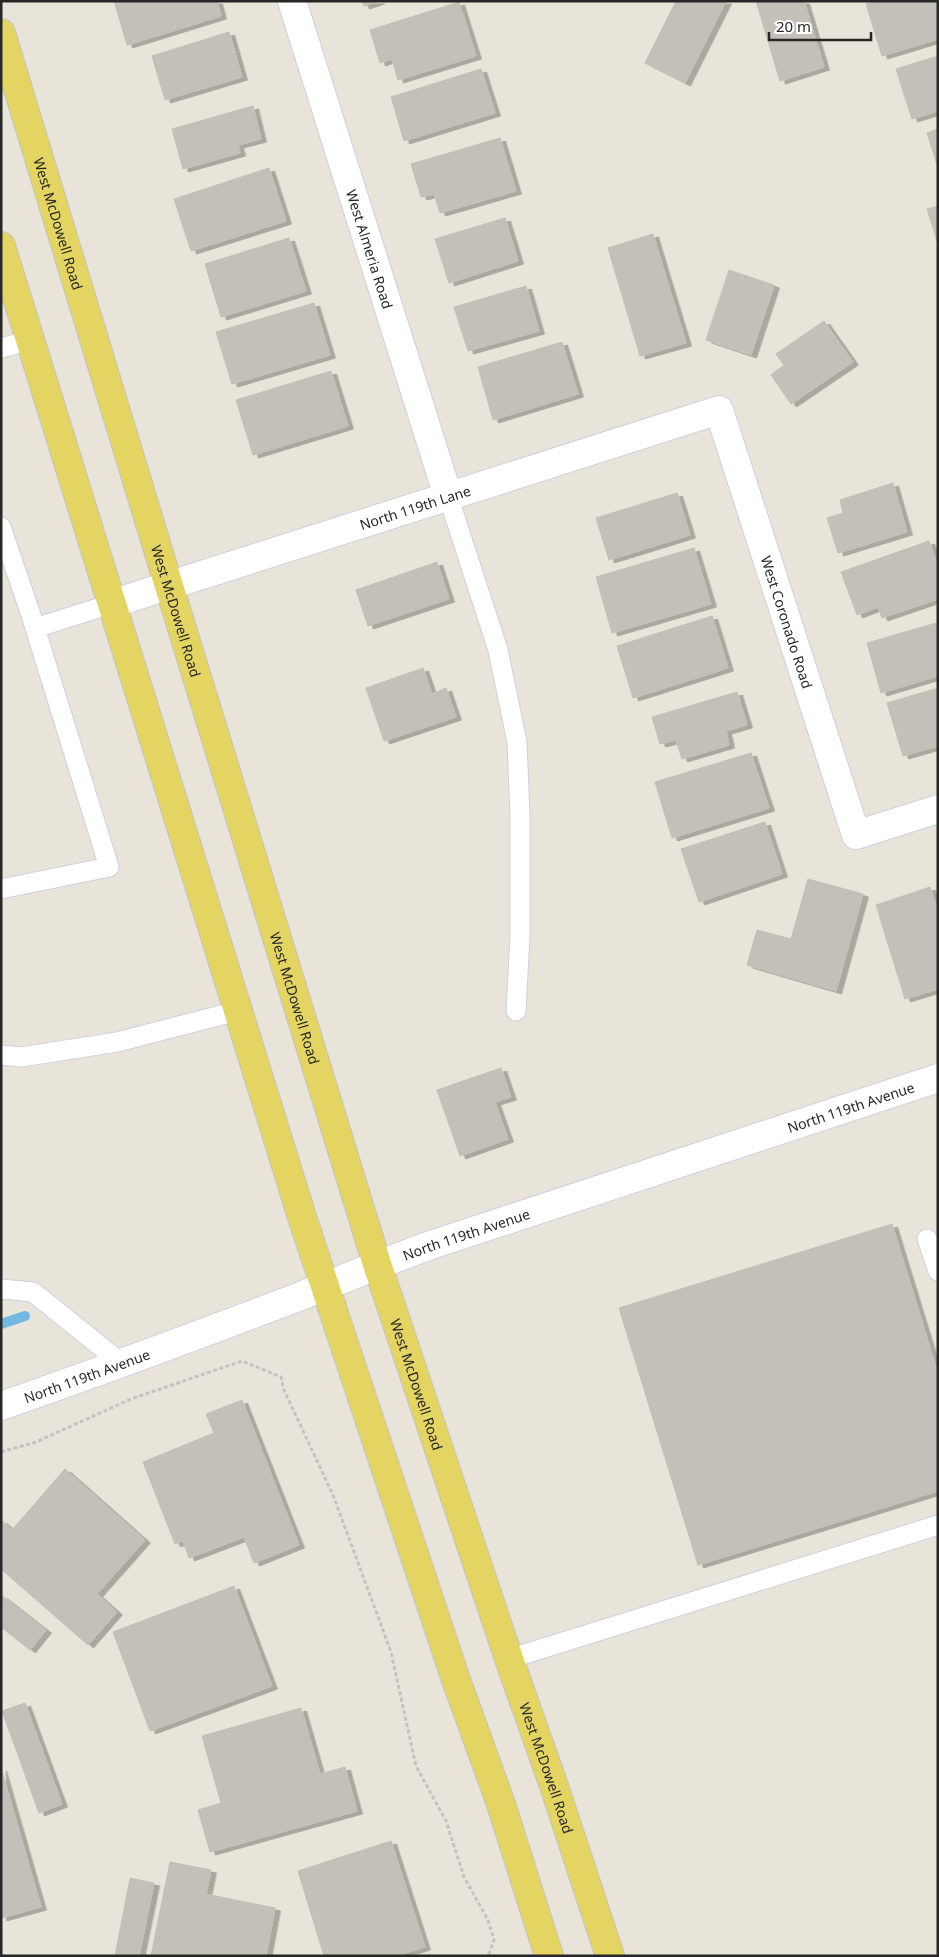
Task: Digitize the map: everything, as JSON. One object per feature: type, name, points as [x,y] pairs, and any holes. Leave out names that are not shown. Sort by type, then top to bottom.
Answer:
[{"type":"main road","name":"West McDowell Road","points":[[1,33],[168,586],[378,1264],[610,1956]]},
{"type":"main road","points":[[1,246],[324,1287],[452,1668],[501,1804],[549,1956]]},
{"type":"street","name":"West Almeria Road","points":[[292,1],[448,496]]},
{"type":"street","name":"North 119th Lane","points":[[111,604],[719,410]]},
{"type":"street","name":"West Coronado Road","points":[[719,410],[856,835],[938,809]]},
{"type":"street","name":"North 119th Avenue","points":[[1,1406],[324,1287],[378,1264],[938,1078]]},
{"type":"lane","points":[[1,348],[30,340]]},
{"type":"lane","points":[[448,496],[498,650],[517,742],[520,816],[520,937],[516,1011]]},
{"type":"lane","points":[[1,527],[35,628],[109,866],[1,889]]},
{"type":"lane","points":[[35,628],[111,604]]},
{"type":"lane","points":[[1,1055],[21,1057],[117,1042],[238,1011]]},
{"type":"lane","points":[[927,1239],[938,1271]]},
{"type":"lane","points":[[1,1289],[32,1292],[121,1363]]},
{"type":"lane","points":[[509,1659],[938,1525]]},
{"type":"path","points":[[1,1452],[36,1442],[131,1399],[242,1362],[281,1377],[284,1390],[333,1494],[391,1652],[416,1766],[446,1821],[464,1877],[488,1920],[494,1940],[488,1956]]},
{"type":"building","points":[[114,1],[217,1],[221,16],[127,45]]},
{"type":"building","points":[[362,1],[379,1],[364,6]]},
{"type":"building","points":[[676,1],[726,1],[685,83],[645,63]]},
{"type":"building","points":[[756,1],[804,1],[824,67],[780,81]]},
{"type":"building","points":[[876,1],[938,1],[938,39],[882,56],[866,4]]},
{"type":"building","points":[[459,2],[476,56],[398,80],[392,59],[380,63],[370,30]]},
{"type":"building","points":[[229,32],[242,77],[165,100],[152,56]]},
{"type":"building","points":[[938,56],[938,111],[912,119],[896,69]]},
{"type":"building","points":[[481,69],[495,113],[404,141],[391,97]]},
{"type":"building","points":[[253,106],[261,139],[238,145],[240,153],[183,169],[172,129]]},
{"type":"building","points":[[938,129],[938,168],[927,133]]},
{"type":"building","points":[[500,138],[516,191],[440,213],[434,194],[421,197],[411,164]]},
{"type":"building","points":[[269,168],[286,221],[191,251],[174,199]]},
{"type":"building","points":[[938,206],[938,244],[927,209]]},
{"type":"building","points":[[505,218],[518,261],[449,283],[435,239]]},
{"type":"building","points":[[653,234],[686,343],[640,356],[608,248]]},
{"type":"building","points":[[289,238],[306,291],[221,317],[205,264]]},
{"type":"building","points":[[729,270],[774,285],[751,355],[706,340]]},
{"type":"building","points":[[526,286],[539,331],[468,351],[454,307]]},
{"type":"building","points":[[314,303],[330,355],[232,384],[216,332]]},
{"type":"building","points":[[824,321],[853,362],[791,404],[771,375],[784,365],[776,354]]},
{"type":"building","points":[[562,342],[578,394],[493,420],[478,367]]},
{"type":"building","points":[[331,371],[348,426],[253,455],[236,400]]},
{"type":"building","points":[[893,483],[907,532],[838,553],[827,518],[843,513],[840,500]]},
{"type":"building","points":[[677,493],[690,535],[609,560],[596,518]]},
{"type":"building","points":[[929,541],[938,566],[938,599],[882,618],[878,607],[857,615],[841,572]]},
{"type":"building","points":[[694,548],[711,604],[612,633],[596,577]]},
{"type":"building","points":[[437,562],[449,599],[368,626],[356,590]]},
{"type":"building","points":[[712,616],[728,668],[633,698],[617,646]]},
{"type":"building","points":[[936,623],[938,630],[938,676],[881,693],[867,643]]},
{"type":"building","points":[[423,668],[432,694],[446,688],[456,717],[384,741],[366,688]]},
{"type":"building","points":[[938,688],[938,746],[903,756],[887,703]]},
{"type":"building","points":[[737,692],[747,725],[726,731],[729,745],[682,759],[676,740],[660,744],[652,717]]},
{"type":"building","points":[[751,753],[769,808],[672,838],[655,782]]},
{"type":"building","points":[[765,822],[782,874],[699,902],[681,849]]},
{"type":"building","points":[[808,879],[863,894],[836,991],[747,965],[757,930],[791,939]]},
{"type":"building","points":[[930,887],[938,912],[938,989],[905,999],[876,905]]},
{"type":"building","points":[[501,1068],[511,1097],[495,1102],[508,1139],[460,1156],[437,1090]]},
{"type":"building","points":[[892,1224],[938,1374],[938,1491],[698,1565],[619,1308]]},
{"type":"building","points":[[242,1400],[299,1545],[254,1563],[244,1537],[189,1558],[183,1541],[175,1544],[143,1462],[214,1433],[206,1414]]},
{"type":"building","points":[[65,1469],[145,1540],[97,1594],[117,1612],[88,1645],[1,1569],[1,1520],[12,1530]]},
{"type":"building","points":[[234,1586],[272,1686],[150,1731],[113,1632]]},
{"type":"building","points":[[1,1595],[46,1630],[30,1650],[1,1627]]},
{"type":"building","points":[[25,1703],[62,1804],[39,1813],[2,1711]]},
{"type":"building","points":[[301,1708],[320,1774],[345,1767],[357,1811],[210,1852],[198,1810],[221,1803],[202,1736]]},
{"type":"building","points":[[1,1768],[41,1907],[1,1918]]},
{"type":"building","points":[[391,1841],[425,1947],[396,1956],[324,1956],[298,1871]]},
{"type":"building","points":[[170,1862],[211,1870],[206,1894],[275,1908],[266,1956],[151,1956]]},
{"type":"building","points":[[130,1878],[154,1883],[139,1956],[115,1956]]},
{"type":"waterway","points":[[1,1324],[25,1316]]}]
